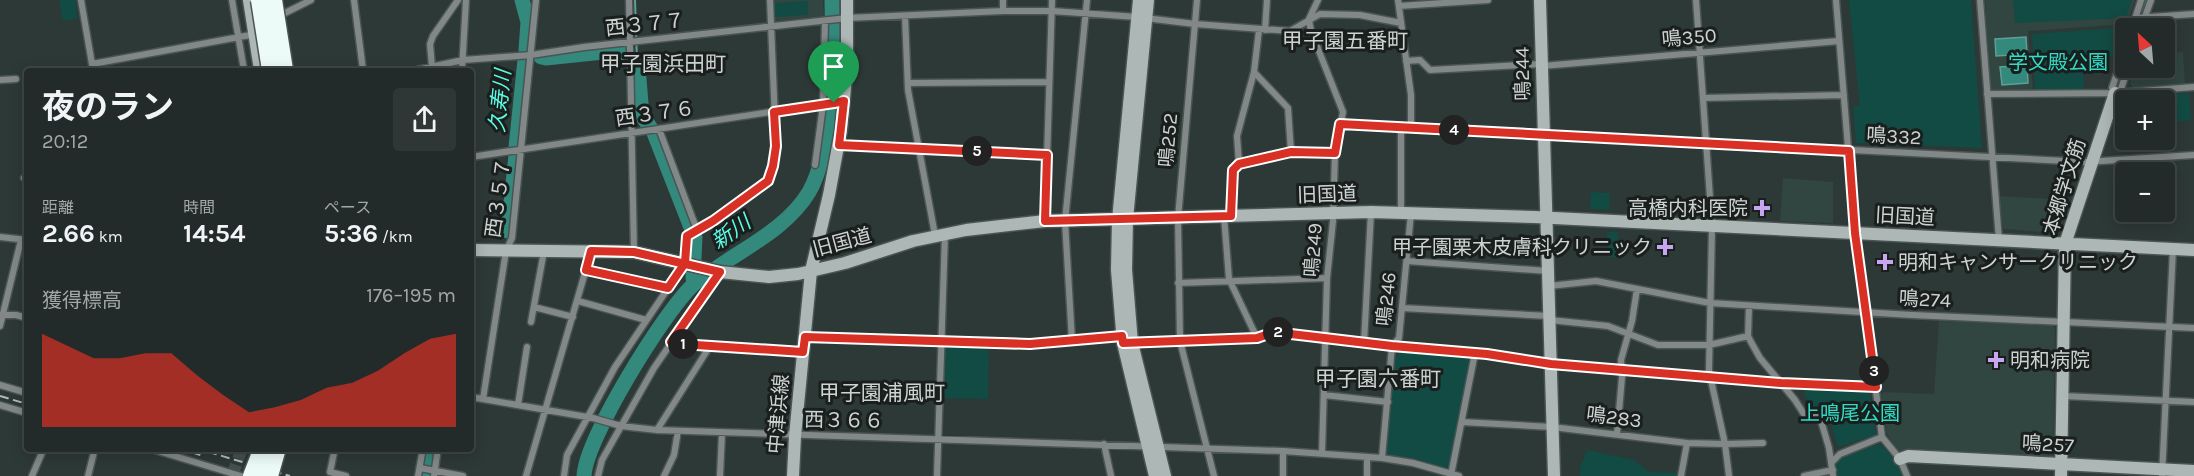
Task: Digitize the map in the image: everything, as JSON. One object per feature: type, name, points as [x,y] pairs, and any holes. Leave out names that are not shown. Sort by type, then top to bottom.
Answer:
[{"type":"highway","points":[[260,0],[271,68]]},
{"type":"highway","points":[[279,7],[284,68]]},
{"type":"highway","points":[[254,476],[262,452]]},
{"type":"highway","points":[[269,476],[276,452]]},
{"type":"street","points":[[81,0],[92,67],[285,30]]},
{"type":"street","points":[[232,0],[244,68]]},
{"type":"street","points":[[249,0],[260,68]]},
{"type":"street","points":[[292,68],[279,7],[311,0]]},
{"type":"street","points":[[354,0],[363,68]]},
{"type":"street","points":[[432,67],[430,44],[433,36],[458,0]]},
{"type":"street","points":[[462,68],[466,0]]},
{"type":"street","name":"西３５７","points":[[483,399],[506,252],[512,238],[536,0]]},
{"type":"street","points":[[629,0],[634,252]]},
{"type":"street","points":[[598,476],[602,460],[671,342],[702,268],[687,236],[768,181],[776,146],[770,0]]},
{"type":"street","name":"中津浜線","points":[[793,476],[811,271],[839,145],[835,19],[847,0]]},
{"type":"street","points":[[1003,0],[1003,11]]},
{"type":"street","points":[[1045,221],[1052,0]]},
{"type":"street","points":[[1072,340],[1065,221],[1087,0]]},
{"type":"street","points":[[1139,0],[1142,17]]},
{"type":"street","points":[[1148,0],[1142,17],[1117,270],[1126,341],[1152,445],[1155,476]]},
{"type":"street","name":"鳴252","points":[[1180,341],[1178,218],[1197,0]]},
{"type":"street","points":[[1239,164],[1238,136],[1254,72],[1267,0]]},
{"type":"street","points":[[1309,20],[1318,0]]},
{"type":"street","points":[[1411,129],[1411,95],[1398,3],[1488,0]]},
{"type":"street","name":"鳴244","points":[[1540,0],[1543,135],[1548,218],[1552,427]]},
{"type":"street","points":[[1696,0],[1712,226],[1709,371],[1730,476]]},
{"type":"street","points":[[1836,0],[1855,233],[1882,437],[1900,459],[1907,476]]},
{"type":"street","points":[[1980,0],[1999,241]]},
{"type":"street","points":[[2140,18],[2142,0]]},
{"type":"street","points":[[2140,18],[2151,0]]},
{"type":"street","name":"西３７７","points":[[427,68],[463,60],[531,55],[835,19],[1003,11],[1085,13],[1290,31],[1320,14],[1360,15],[1401,23]]},
{"type":"street","points":[[2140,18],[2194,14]]},
{"type":"street","points":[[905,16],[908,83],[940,234],[937,476]]},
{"type":"street","points":[[814,165],[835,19]]},
{"type":"street","name":"鳴249","points":[[1309,20],[1311,31],[1343,112],[1335,153],[1327,278],[1322,453]]},
{"type":"street","name":"鳴350","points":[[1406,60],[1420,60],[1430,70],[1542,65],[1839,42]]},
{"type":"street","points":[[1254,72],[1288,108],[1291,152]]},
{"type":"street","name":"本郷学文筋","points":[[2061,470],[2065,244],[2115,93],[2112,88],[2115,78]]},
{"type":"street","points":[[0,80],[16,79]]},
{"type":"street","points":[[908,83],[1049,82]]},
{"type":"street","points":[[2154,90],[2194,87]]},
{"type":"street","points":[[1987,94],[2115,93]]},
{"type":"street","points":[[1703,98],[1844,95]]},
{"type":"street","name":"西３７６","points":[[474,157],[839,102]]},
{"type":"street","name":"鳴332","points":[[1340,124],[2092,162],[2194,155]]},
{"type":"street","name":"鳴246","points":[[1382,458],[1392,346],[1399,338],[1407,261],[1401,128]]},
{"type":"street","points":[[659,129],[697,230]]},
{"type":"street","points":[[839,145],[1047,155]]},
{"type":"street","points":[[1257,338],[1229,279],[1227,216],[1233,170],[1239,164],[1291,152],[1335,153]]},
{"type":"street","points":[[1364,343],[1371,212]]},
{"type":"street","name":"旧国道","points":[[474,250],[634,252],[702,268],[769,278],[854,261],[940,234],[1045,221],[1371,212],[1548,218],[2194,250]]},
{"type":"street","points":[[0,237],[24,240],[0,327]]},
{"type":"street","points":[[2162,472],[2173,249]]},
{"type":"street","points":[[531,322],[544,251]]},
{"type":"street","points":[[526,476],[591,251]]},
{"type":"street","points":[[1407,261],[1548,271]]},
{"type":"street","points":[[564,476],[567,455],[615,367],[646,320],[668,288],[702,268]]},
{"type":"street","points":[[586,270],[668,288]]},
{"type":"street","points":[[1178,283],[1229,279],[1327,278]]},
{"type":"street","name":"鳴274","points":[[1549,286],[1596,281],[1710,303],[1866,313],[2194,328]]},
{"type":"street","points":[[1617,434],[1621,360],[1637,289]]},
{"type":"street","points":[[578,301],[646,320]]},
{"type":"street","points":[[1749,306],[1748,336],[1760,358],[1808,419],[1820,414],[1833,473],[1804,476]]},
{"type":"street","points":[[534,307],[573,316]]},
{"type":"street","points":[[1402,308],[1550,318],[1608,326],[1658,345],[1709,345],[1748,336]]},
{"type":"street","points":[[2,315],[24,317]]},
{"type":"street","points":[[805,337],[1030,344],[1072,340],[1180,341],[1257,338],[1274,332],[1475,353],[1551,364],[1781,383],[1876,387]]},
{"type":"street","points":[[1180,341],[1214,476]]},
{"type":"street","points":[[671,342],[803,352]]},
{"type":"street","points":[[657,430],[710,346]]},
{"type":"street","points":[[518,405],[527,347]]},
{"type":"street","points":[[1451,475],[1475,353]]},
{"type":"street","points":[[0,385],[24,392]]},
{"type":"street","points":[[1324,395],[1388,402]]},
{"type":"street","points":[[2063,396],[2194,402]]},
{"type":"street","name":"西３６６","points":[[474,398],[598,419],[621,426],[657,430],[795,436],[1152,445],[1322,453],[1413,463],[1459,476]]},
{"type":"street","points":[[0,405],[24,411]]},
{"type":"street","name":"鳴283","points":[[1462,422],[1552,427],[1687,443],[1762,443]]},
{"type":"street","points":[[1552,427],[1554,476]]},
{"type":"street","points":[[664,476],[674,455],[678,431]]},
{"type":"street","points":[[720,476],[722,433]]},
{"type":"street","points":[[1832,462],[1840,453],[1882,437]]},
{"type":"street","points":[[1682,476],[1687,443]]},
{"type":"street","points":[[1104,444],[1111,476]]},
{"type":"street","points":[[1152,445],[1165,476]]},
{"type":"street","points":[[1283,451],[1283,476]]},
{"type":"street","points":[[32,476],[42,452]]},
{"type":"street","points":[[88,476],[94,452]]},
{"type":"street","points":[[160,452],[220,472],[241,476]]},
{"type":"street","points":[[334,452],[330,472],[346,476]]},
{"type":"street","points":[[424,452],[429,471]]},
{"type":"street","points":[[429,471],[436,452]]},
{"type":"street","name":"鳴257","points":[[1900,459],[1908,456],[2061,470],[2194,471]]},
{"type":"street","points":[[1367,457],[1367,476]]},
{"type":"street","points":[[418,476],[429,471],[463,476]]},
{"type":"shaded area","points":[[774,0],[823,0],[824,16],[774,21]]},
{"type":"shaded area","points":[[1985,0],[2135,0],[2129,18],[2115,18],[2115,25],[2028,31],[2033,91],[1991,90]]},
{"type":"shaded area","points":[[2026,37],[2027,54],[1996,56],[1995,39]]},
{"type":"shaded area","points":[[2175,52],[2183,52],[2185,84],[2133,88],[2130,83],[2132,78],[2175,78]]},
{"type":"shaded area","points":[[2027,65],[2028,83],[2002,85],[2000,67]]},
{"type":"shaded area","points":[[1783,178],[1833,182],[1833,223],[1780,221]]},
{"type":"shaded area","points":[[1999,196],[2052,199],[2069,205],[2060,229],[2056,233],[2003,229]]},
{"type":"shaded area","name":"明和病院","points":[[1939,321],[2052,325],[2055,328],[2053,458],[1898,452],[1887,434],[1881,394],[1884,392],[1934,394]]},
{"type":"green space","points":[[59,0],[75,0],[78,18],[63,21]]},
{"type":"green space","points":[[1849,0],[1971,0],[1982,148],[1856,143],[1853,106],[1860,106]]},
{"type":"green space","points":[[2013,0],[2132,0],[2126,18],[2015,23]]},
{"type":"green space","points":[[808,1],[808,15],[775,17],[775,3]]},
{"type":"green space","name":"学文殿公園","points":[[2115,28],[2115,56],[2083,59],[2084,93],[2035,92],[2032,34]]},
{"type":"green space","points":[[2189,93],[2191,120],[2175,122],[2175,94]]},
{"type":"green space","points":[[1591,192],[1610,193],[1609,210],[1590,209]]},
{"type":"green space","points":[[1607,232],[1618,232],[1618,257],[1607,257]]},
{"type":"green space","points":[[944,346],[989,347],[988,399],[942,398]]},
{"type":"green space","points":[[1404,350],[1468,357],[1470,361],[1450,466],[1444,468],[1413,458],[1391,456],[1387,452],[1394,358]]},
{"type":"green space","name":"上鳴尾公園","points":[[1803,390],[1867,391],[1870,394],[1876,435],[1838,447],[1827,412],[1811,410]]},
{"type":"green space","points":[[1880,444],[1897,462],[1902,476],[1836,476],[1836,463],[1841,457]]},
{"type":"green space","points":[[1587,450],[1634,460],[1649,472],[1679,473],[1678,476],[1580,476],[1580,468]]},
{"type":"waterway","points":[[522,0],[528,22],[526,50]]},
{"type":"waterway","points":[[635,0],[637,60]]},
{"type":"waterway","name":"新川","points":[[584,476],[588,458],[598,434],[628,376],[680,299],[698,281],[779,226],[809,192],[817,173],[828,126],[832,71],[832,0]]},
{"type":"waterway","points":[[2141,18],[2147,0]]},
{"type":"waterway","points":[[541,57],[622,50],[626,54]]},
{"type":"waterway","name":"久寿川","points":[[516,147],[525,60]]},
{"type":"waterway","points":[[638,66],[642,116],[650,127]]},
{"type":"waterway","points":[[2117,87],[2120,78]]},
{"type":"waterway","points":[[654,133],[692,230]]},
{"type":"waterway","name":"久寿川","points":[[508,231],[516,155]]},
{"type":"waterway","points":[[693,278],[695,237]]},
{"type":"waterway","name":"久寿川","points":[[426,476],[430,452]]},
{"type":"tunnel","points":[[232,476],[241,452]]},
{"type":"railway","points":[[0,396],[24,403]]},
{"type":"railway","points":[[191,452],[203,456]]},
{"type":"railway","points":[[209,452],[290,476]]},
{"type":"place","name":"高橋内科医院","points":[[1762,208]]},
{"type":"place","name":"甲子園栗木皮膚科クリニック","points":[[1665,247]]},
{"type":"place","name":"明和キャンサークリニック","points":[[1885,262]]},
{"type":"place","name":"明和病院","points":[[1996,360]]},
{"type":"district","name":"甲子園五番町","points":[[1345,41]]},
{"type":"district","name":"甲子園浜田町","points":[[663,64]]},
{"type":"district","name":"甲子園六番町","points":[[1378,379]]},
{"type":"district","name":"甲子園浦風町","points":[[882,393]]},
{"type":"route","points":[[834,103],[774,112],[776,146],[768,181],[713,221],[687,236],[685,263],[668,288],[586,270],[591,251],[634,252],[685,263],[720,272],[671,342],[681,344],[803,352],[805,337],[1030,344],[1122,336],[1123,343],[1257,338],[1274,332],[1392,346],[1487,354],[1551,364],[1781,383],[1876,387],[1855,233],[1849,151],[1340,124],[1335,153],[1291,152],[1239,164],[1233,170],[1231,216],[1045,221],[1047,155],[839,145],[844,101],[834,103]]}]
